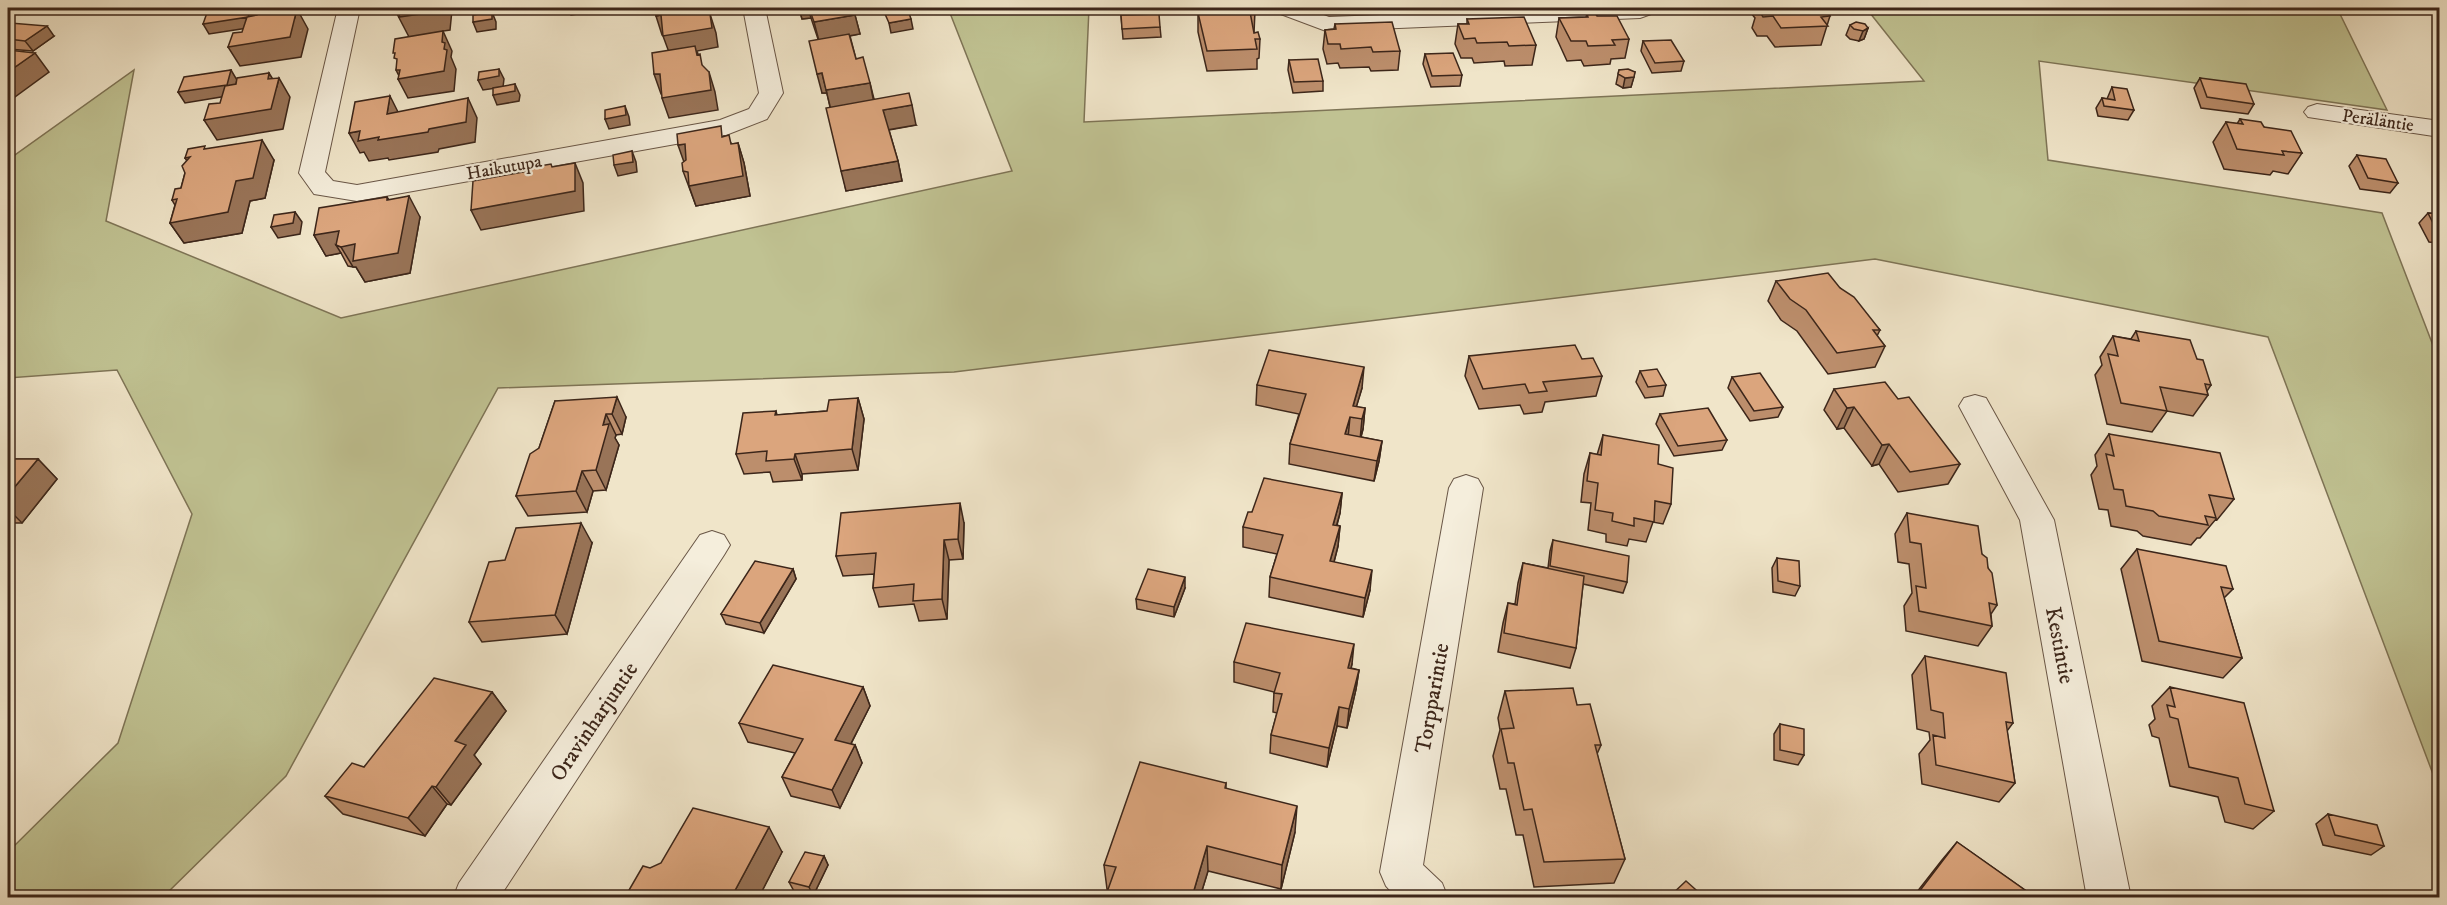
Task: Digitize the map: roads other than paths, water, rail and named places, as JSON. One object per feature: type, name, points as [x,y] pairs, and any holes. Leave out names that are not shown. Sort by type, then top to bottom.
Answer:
[{"type":"street","name":"Haikutupa","points":[[349,8],[312,173],[324,188],[357,193],[726,127],[758,114],[771,93],[754,8]]},
{"type":"street","points":[[1286,8],[1326,24],[1640,11],[1646,8]]},
{"type":"street","name":"Peräläntie","points":[[2317,112],[2439,129]]},
{"type":"street","name":"Kestintie","points":[[1975,406],[2037,520],[2109,897]]},
{"type":"street","name":"Torpparintie","points":[[1427,897],[1401,872],[1466,488]]},
{"type":"street","name":"Oravinharjuntie","points":[[474,897],[712,545]]}]
